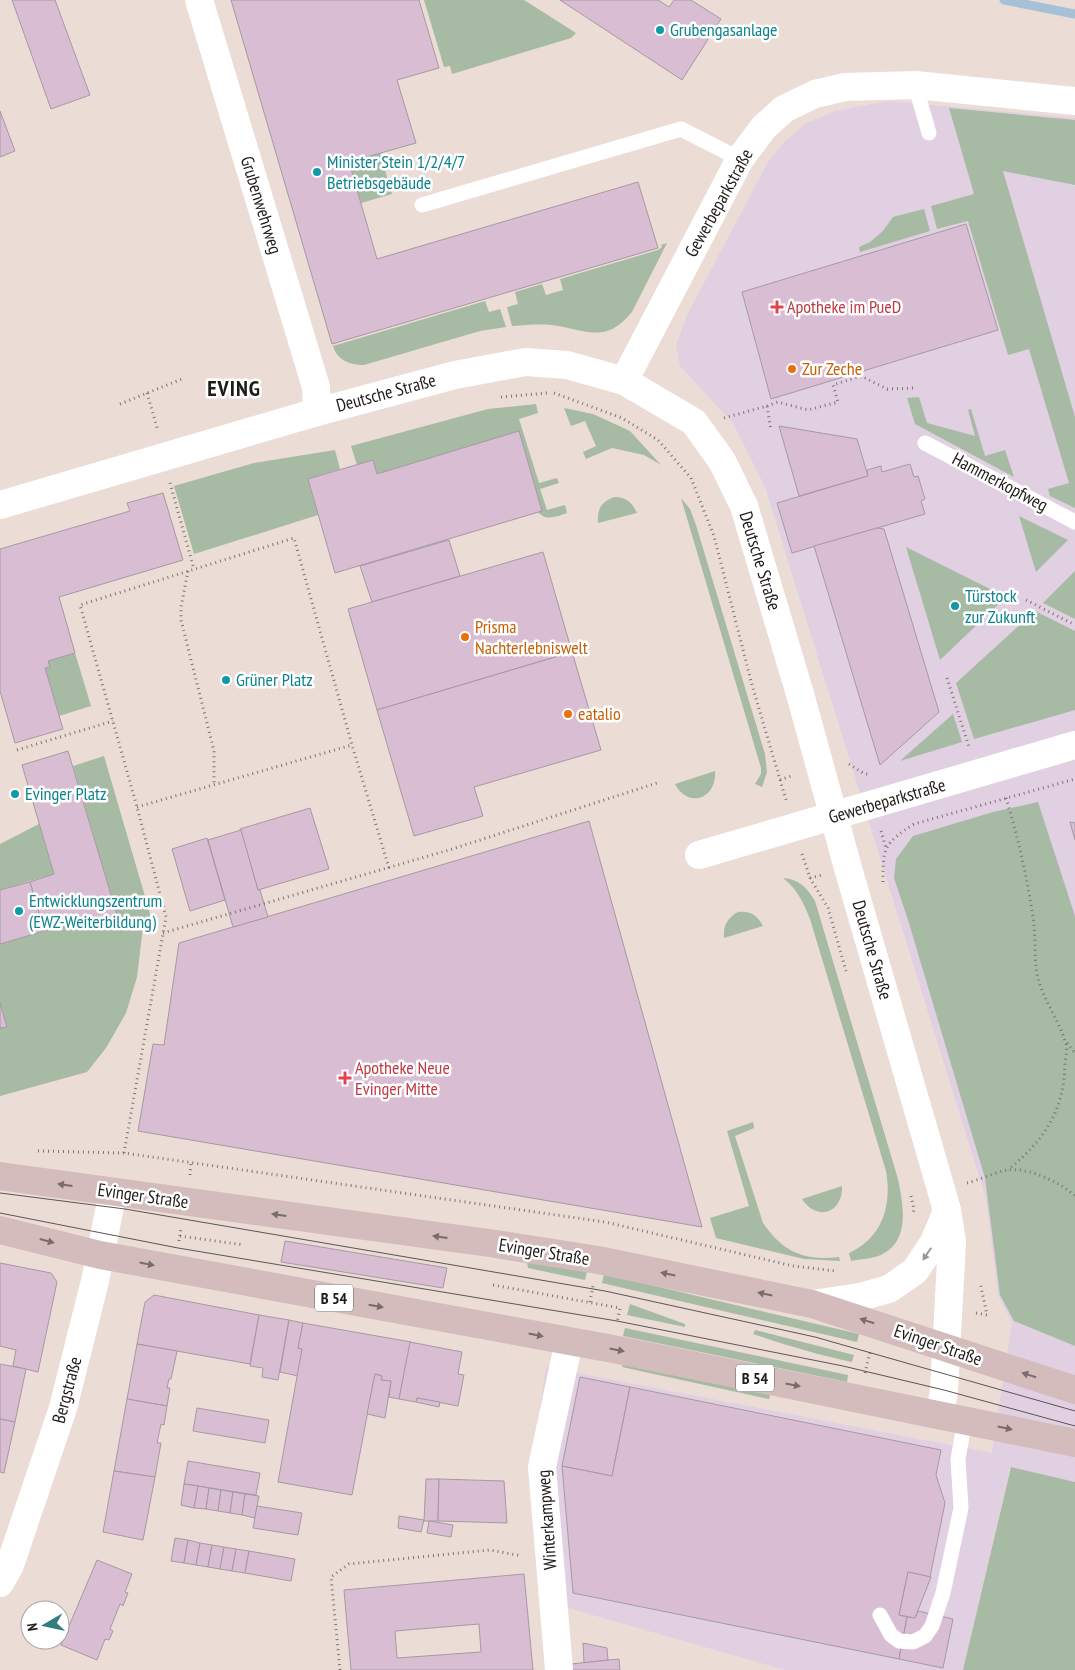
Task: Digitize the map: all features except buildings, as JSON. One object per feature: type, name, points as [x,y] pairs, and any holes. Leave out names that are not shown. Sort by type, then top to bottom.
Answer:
[{"type":"main road","name":"Evinger Straße","points":[[0,1176],[598,1260],[812,1304],[1075,1390]]},
{"type":"main road","name":"B 54","points":[[0,1230],[100,1255],[569,1341],[1075,1443]]},
{"type":"street","name":"Grubenwehrweg","points":[[198,0],[316,387],[317,412]]},
{"type":"street","name":"Gewerbeparkstraße","points":[[624,381],[740,159],[764,127],[784,109],[815,94],[845,86],[916,85],[1075,101]]},
{"type":"street","name":"Deutsche Straße","points":[[0,505],[317,412],[455,374],[525,362],[567,365],[624,381],[694,422],[722,461],[744,506],[800,694],[947,1210],[952,1242],[944,1390],[953,1418]]},
{"type":"street","name":"Gewerbeparkstraße","points":[[700,855],[1075,745]]},
{"type":"street","name":"Bergstraße","points":[[0,1583],[10,1565],[63,1408],[95,1282],[113,1192]]},
{"type":"street","points":[[812,1304],[860,1297],[889,1289],[915,1271],[934,1242],[947,1210]]},
{"type":"street","name":"Winterkampweg","points":[[559,1670],[542,1467],[569,1341]]},
{"type":"lane","points":[[916,85],[929,133]]},
{"type":"lane","points":[[422,205],[681,129],[740,159]]},
{"type":"lane","name":"Hammerkopfweg","points":[[925,443],[1075,522]]},
{"type":"lane","points":[[880,1615],[891,1635],[899,1641],[913,1642],[925,1636],[932,1626],[943,1593],[961,1508],[953,1418]]},
{"type":"path","points":[[723,419],[778,402],[808,410],[838,402],[833,385],[861,376],[887,389],[915,388]]},
{"type":"path","points":[[120,404],[182,379]]},
{"type":"path","points":[[148,393],[160,436]]},
{"type":"path","points":[[498,397],[553,393],[622,418],[658,440],[691,478],[714,536],[752,685],[780,780]]},
{"type":"path","points":[[767,406],[771,431]]},
{"type":"path","points":[[172,488],[194,569]]},
{"type":"path","points":[[124,1152],[166,917],[80,606],[188,570],[294,538],[352,745],[389,868]]},
{"type":"path","points":[[188,570],[181,607],[181,620],[214,751],[214,785]]},
{"type":"path","points":[[1026,600],[1075,625]]},
{"type":"path","points":[[947,678],[970,753]]},
{"type":"path","points":[[17,750],[113,721]]},
{"type":"path","points":[[137,807],[352,745]]},
{"type":"path","points":[[845,759],[852,767],[864,773]]},
{"type":"path","points":[[883,857],[892,838],[914,824],[1075,779]]},
{"type":"path","points":[[163,933],[487,839],[660,782]]},
{"type":"path","points":[[1006,798],[1026,872],[1034,920],[1037,974],[1044,996],[1066,1042],[1075,1053]]},
{"type":"path","points":[[810,878],[828,908],[847,974]]},
{"type":"path","points":[[1008,1170],[1029,1152],[1048,1127],[1060,1104],[1065,1072],[1066,1042]]},
{"type":"path","points":[[36,1151],[124,1152],[605,1222],[793,1266],[839,1271]]},
{"type":"path","points":[[964,1184],[1008,1170],[1030,1172],[1049,1179],[1075,1196]]},
{"type":"path","points":[[910,1190],[914,1209],[912,1218]]},
{"type":"path","points":[[180,1236],[244,1245]]},
{"type":"path","points":[[492,1285],[590,1302]]},
{"type":"path","points":[[858,1398],[877,1324]]},
{"type":"path","points":[[340,1670],[331,1577],[349,1564],[490,1550],[549,1562]]},
{"type":"shaded area","points":[[887,101],[1075,118],[1075,1482],[1010,1468],[963,1670],[785,1670],[547,1602],[530,1474],[546,1367],[992,1453],[1012,1323],[998,1295],[986,1199],[765,487],[733,423],[680,366],[676,345],[687,315],[768,162],[784,142],[805,124],[835,111]]},
{"type":"green space","points":[[424,0],[524,0],[576,33],[571,38],[452,74],[450,66],[444,67]]},
{"type":"green space","points":[[949,108],[1075,120],[1075,185],[1003,171],[1075,417],[1075,508],[1050,496],[1048,489],[1069,483],[1029,349],[1008,355],[968,221],[937,229],[931,206],[974,194]]},
{"type":"green space","points":[[380,153],[392,194],[361,203],[349,162]]},
{"type":"green space","points":[[924,209],[930,231],[860,252],[859,247],[870,242],[883,231],[893,217]]},
{"type":"green space","points":[[667,243],[632,312],[614,328],[607,331],[594,332],[552,325],[512,326],[507,307],[518,304],[515,292],[542,284],[546,295],[563,290],[560,279],[658,250],[662,247],[661,245]]},
{"type":"green space","points":[[485,301],[489,312],[500,309],[506,327],[480,331],[364,365],[345,361],[338,355],[333,346]]},
{"type":"green space","points":[[919,397],[927,423],[975,436],[968,410],[971,409],[985,456],[1005,450],[1014,477],[915,424],[907,398]]},
{"type":"green space","points":[[536,404],[538,413],[519,419],[539,483],[557,478],[559,483],[540,489],[547,510],[565,505],[567,513],[556,517],[544,517],[538,512],[542,511],[519,431],[377,474],[373,460],[357,465],[351,446],[488,409]]},
{"type":"green space","points":[[564,408],[593,414],[630,431],[661,465],[644,455],[612,448],[586,459],[583,452],[596,446],[585,421],[571,426]]},
{"type":"green space","points":[[335,450],[340,469],[308,479],[318,515],[194,554],[174,486],[254,463]]},
{"type":"green space","points":[[614,497],[628,501],[637,513],[598,523],[598,514],[601,507],[606,501]]},
{"type":"green space","points":[[681,498],[690,509],[696,525],[765,754],[767,772],[762,787],[755,784],[761,774],[761,768]]},
{"type":"green space","points":[[1019,516],[1068,540],[1036,572]]},
{"type":"green space","points":[[906,547],[1006,597],[940,660]]},
{"type":"green space","points":[[1075,571],[1075,619],[1043,603]]},
{"type":"green space","points":[[1035,611],[1075,631],[1075,710],[974,739],[956,683]]},
{"type":"green space","points":[[75,653],[91,706],[59,716],[45,668],[50,667],[48,661]]},
{"type":"green space","points":[[953,714],[962,742],[900,761]]},
{"type":"green space","points":[[104,756],[151,917],[144,919],[137,977],[126,1013],[106,1048],[87,1072],[0,1096],[0,1026],[6,1024],[0,1003],[0,944],[69,924],[71,929],[117,915],[73,766]]},
{"type":"green space","points":[[715,771],[711,788],[707,794],[701,797],[687,796],[675,784]]},
{"type":"green space","points":[[1038,802],[1075,916],[1075,1346],[1014,1321],[1000,1295],[985,1178],[894,878],[896,859],[913,836],[993,812]]},
{"type":"green space","points":[[39,824],[54,874],[0,890],[0,844]]},
{"type":"green space","points":[[783,878],[798,882],[809,892],[815,901],[898,1179],[903,1210],[901,1231],[891,1249],[874,1257],[851,1261],[849,1253],[870,1238],[882,1219],[888,1196],[886,1171],[810,919],[793,887]]},
{"type":"green space","points":[[738,912],[753,914],[763,926],[724,938],[726,923]]},
{"type":"green space","points":[[753,1122],[754,1128],[735,1136],[763,1223],[778,1241],[795,1252],[805,1256],[839,1257],[840,1261],[804,1259],[716,1238],[710,1218],[749,1206],[727,1131]]},
{"type":"green space","points":[[842,1186],[838,1203],[828,1211],[815,1210],[802,1199]]},
{"type":"green space","points":[[527,1262],[587,1271],[585,1280],[528,1268]]},
{"type":"green space","points":[[604,1274],[859,1334],[857,1342],[602,1283]]},
{"type":"green space","points":[[630,1304],[685,1324],[685,1327],[627,1315]]},
{"type":"green space","points":[[625,1328],[848,1375],[847,1382],[623,1336]]},
{"type":"green space","points":[[755,1330],[854,1355],[852,1362],[802,1350],[753,1334]]},
{"type":"green space","points":[[624,1363],[770,1395],[769,1399],[622,1367]]},
{"type":"green space","points":[[1011,1467],[1075,1482],[1075,1670],[963,1670]]},
{"type":"waterway","points":[[1004,0],[1075,14]]},
{"type":"tram line","points":[[0,1193],[125,1209],[605,1291],[815,1337],[1075,1411]]},
{"type":"tram line","points":[[0,1213],[178,1248],[617,1321],[843,1366],[944,1390],[1075,1426]]},
{"type":"place","name":"Grubengasanlage","points":[[660,30]]},
{"type":"place","name":"Minister Stein 1/2/4/7 Betriebsgebäude","points":[[317,172]]},
{"type":"place","name":"Apotheke im PueD","points":[[777,307]]},
{"type":"place","name":"Zur Zeche","points":[[792,369]]},
{"type":"place","name":"Türstock zur Zukunft","points":[[955,606]]},
{"type":"place","name":"Prisma Nachterlebniswelt","points":[[465,637]]},
{"type":"place","name":"Grüner Platz","points":[[226,680]]},
{"type":"place","name":"eatalio","points":[[568,714]]},
{"type":"place","name":"Evinger Platz","points":[[15,794]]},
{"type":"place","name":"Entwicklungszentrum (EWZ-Weiterbildung)","points":[[19,911]]},
{"type":"place","name":"Apotheke Neue Evinger Mitte","points":[[345,1078]]},
{"type":"district","name":"EVING","points":[[234,388]]}]
